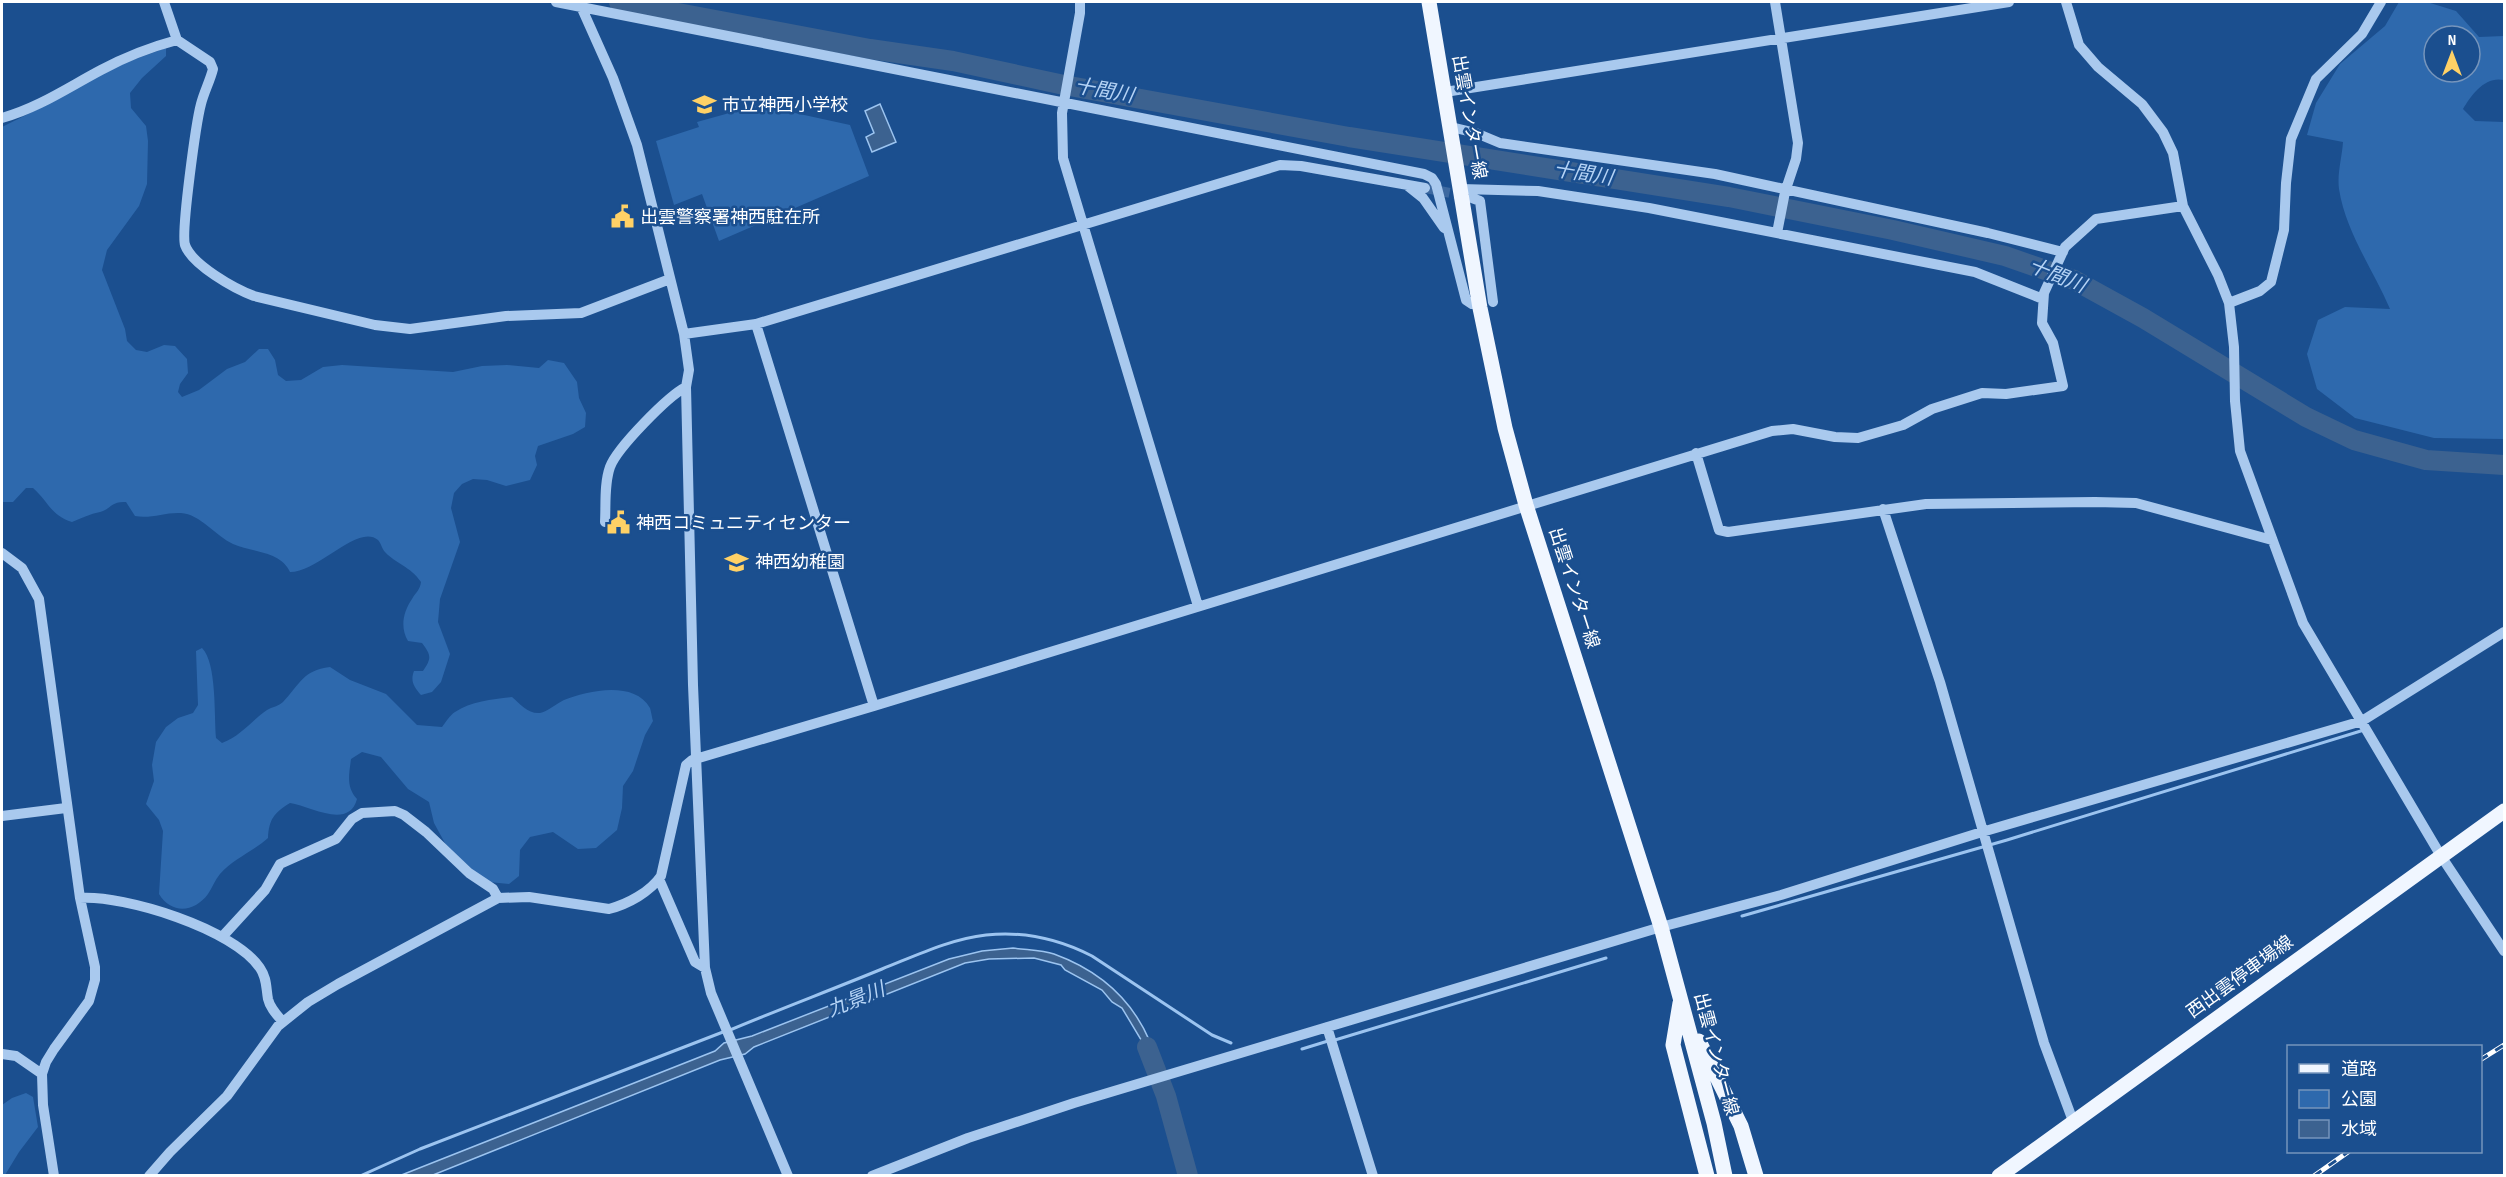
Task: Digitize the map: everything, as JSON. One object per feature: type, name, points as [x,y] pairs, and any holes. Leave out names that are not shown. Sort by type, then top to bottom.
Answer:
[{"type":"main road","name":"出雲インター線","points":[[1429,2],[1452,132],[1465,189],[1491,366],[1505,428],[1526,505],[1661,927],[1686,1015],[1725,1176]]},
{"type":"main road","name":"西出雲停車場線","points":[[1999,1176],[2505,811]]},
{"type":"main road","points":[[1681,999],[1673,1045],[1707,1176]]},
{"type":"main road","points":[[1686,1015],[1741,1126],[1756,1176]]},
{"type":"street","points":[[164,2],[177,40],[210,62],[213,69],[199,115],[185,223],[186,246],[196,260],[240,290],[254,296],[375,325],[410,329],[506,316],[581,313],[670,279]]},
{"type":"street","points":[[556,2],[581,4],[1424,174],[1432,178],[1436,184],[1466,300],[1472,304]]},
{"type":"street","points":[[1080,2],[1063,102],[1061,126],[1063,158],[1198,606]]},
{"type":"street","points":[[1774,2],[1798,143],[1796,159],[1777,230]]},
{"type":"street","points":[[1445,92],[2009,2]]},
{"type":"street","points":[[2066,2],[2079,45],[2097,67],[2142,104],[2163,132],[2173,153],[2183,206],[2218,274],[2229,303],[2240,452],[2303,623],[2441,856],[2505,951]]},
{"type":"street","points":[[2229,303],[2260,291],[2271,282],[2284,230],[2291,139],[2316,79],[2362,34],[2381,2]]},
{"type":"street","points":[[581,4],[613,78],[638,145],[684,334],[688,370],[686,387],[696,758],[706,980],[788,1176]]},
{"type":"street","points":[[2,118],[34,108],[102,70],[144,51],[177,40]]},
{"type":"street","points":[[1452,132],[1476,133],[1500,143],[1715,174],[2062,254]]},
{"type":"street","points":[[684,334],[756,324],[1280,165],[1301,166],[1425,188]]},
{"type":"street","points":[[1405,184],[1423,198],[1449,236]]},
{"type":"street","points":[[1465,189],[1538,191],[1649,207],[1777,230],[1975,272],[2044,296]]},
{"type":"street","points":[[1465,189],[1480,201],[1493,302]]},
{"type":"street","points":[[149,1176],[170,1152],[228,1096],[283,1022],[308,1002],[338,984],[498,898],[529,897],[609,909],[649,889],[659,879],[686,765],[696,758],[874,706],[1772,431],[1792,429],[1835,437],[1858,438],[1903,425],[1932,409],[1982,393],[2006,394],[2064,386],[2053,343],[2042,323],[2044,296],[2062,254],[2096,219],[2183,206]]},
{"type":"street","points":[[756,324],[874,706]]},
{"type":"street","points":[[605,522],[606,491],[611,464],[644,423],[679,390],[686,387]]},
{"type":"street","points":[[1696,453],[1719,530],[1728,532],[1926,504],[2136,503],[2272,540]]},
{"type":"street","points":[[1883,509],[1940,682],[2044,1043],[2073,1121]]},
{"type":"street","points":[[2,553],[22,568],[39,599],[66,808],[80,898],[95,967],[93,990],[89,1001],[46,1062],[42,1074],[43,1105],[54,1176]]},
{"type":"street","points":[[872,1176],[1012,1122],[1661,927],[1781,895],[1982,832],[2362,721],[2505,632]]},
{"type":"street","points":[[2,816],[66,808]]},
{"type":"street","points":[[222,937],[265,890],[280,864],[336,839],[352,819],[362,813],[395,811],[404,815],[426,832],[469,873],[495,891],[498,898]]},
{"type":"street","points":[[659,879],[695,962],[705,968]]},
{"type":"street","points":[[80,898],[103,898],[148,908],[222,937],[248,955],[261,969],[270,1005],[283,1022]]},
{"type":"street","points":[[1327,1027],[1373,1176]]},
{"type":"street","points":[[2,1054],[16,1056],[42,1074]]},
{"type":"green space","points":[[2399,2],[2427,2],[2456,11],[2468,24],[2422,24],[2422,84],[2482,84],[2482,37],[2504,36],[2504,80],[2497,79],[2485,83],[2475,92],[2463,109],[2475,121],[2504,122],[2504,439],[2434,438],[2355,418],[2317,389],[2307,354],[2318,320],[2345,307],[2390,309],[2354,236],[2343,205],[2339,189],[2339,171],[2343,142],[2307,135],[2316,103],[2340,64],[2385,26]]},
{"type":"green space","points":[[166,48],[166,56],[142,78],[130,93],[131,108],[146,126],[147,184],[139,206],[107,250],[102,270],[125,329],[127,341],[136,350],[147,352],[164,345],[175,346],[187,359],[188,373],[180,384],[178,392],[182,397],[199,390],[227,369],[245,362],[259,349],[268,349],[275,360],[278,375],[286,381],[301,380],[323,367],[342,365],[453,372],[482,366],[507,365],[539,368],[548,360],[564,363],[577,382],[579,398],[586,413],[585,427],[573,434],[538,446],[535,456],[537,465],[530,480],[506,486],[487,480],[473,479],[462,484],[454,493],[451,508],[460,542],[440,599],[438,622],[450,654],[441,682],[432,692],[421,695],[413,684],[414,671],[423,671],[429,657],[422,643],[408,641],[403,625],[406,609],[421,582],[412,572],[385,552],[378,540],[370,536],[349,543],[313,565],[290,572],[286,565],[273,556],[233,544],[188,514],[135,516],[126,502],[121,502],[104,511],[72,522],[54,512],[33,488],[26,488],[13,502],[2,502],[2,127],[46,105],[105,70]]},
{"type":"green space","points":[[758,105],[850,125],[869,176],[719,241],[702,194],[674,205],[656,141],[699,127],[697,122]]},
{"type":"green space","points":[[202,648],[207,655],[212,677],[216,738],[222,743],[267,710],[281,703],[313,671],[330,667],[350,680],[386,694],[417,725],[442,727],[451,715],[461,708],[490,700],[512,697],[528,710],[540,713],[564,700],[610,690],[633,694],[643,699],[650,708],[653,721],[645,735],[633,771],[623,786],[622,808],[617,830],[596,848],[578,849],[553,832],[530,837],[520,850],[519,876],[509,884],[489,882],[478,875],[446,845],[434,823],[429,802],[408,789],[381,757],[362,752],[351,759],[350,785],[357,799],[353,808],[338,815],[290,803],[273,817],[268,838],[225,869],[202,900],[190,908],[176,908],[164,901],[159,894],[163,831],[159,820],[146,804],[154,781],[152,765],[156,742],[166,727],[178,718],[193,713],[198,705],[196,651]]},
{"type":"green space","points":[[26,1093],[33,1097],[38,1127],[5,1175],[2,1175],[2,1105]]},
{"type":"water","points":[[880,104],[896,142],[872,152],[866,137],[874,133],[865,111]]},
{"type":"water","points":[[1013,948],[1054,954],[1074,962],[1108,984],[1134,1013],[1153,1049],[1159,1069],[1153,1071],[1146,1048],[1122,1008],[1112,1002],[1102,990],[1065,970],[1061,965],[1034,958],[989,959],[965,963],[754,1047],[745,1054],[720,1060],[433,1175],[399,1176],[715,1051],[724,1043],[752,1036],[949,959],[982,951]]},
{"type":"waterway","name":"十間川","points":[[619,2],[870,49],[953,61],[1064,85],[1349,137],[1729,197],[1893,230],[2005,256],[2074,280],[2143,318],[2306,417],[2354,440],[2426,460],[2504,465]]},
{"type":"waterway","points":[[1742,916],[2007,840],[2364,730]]},
{"type":"waterway","points":[[730,1030],[946,944],[986,935],[1013,934],[1053,941],[1092,956],[1212,1035],[1231,1043]]},
{"type":"waterway","points":[[1335,1040],[1606,958]]},
{"type":"waterway","points":[[360,1176],[420,1149],[723,1032]]},
{"type":"waterway","points":[[1302,1049],[1328,1041]]},
{"type":"waterway","name":"九景川","points":[[1147,1047],[1166,1096],[1188,1176]]},
{"type":"tunnel","points":[[1425,188],[1466,196]]},
{"type":"railway","points":[[2482,1059],[2504,1045]]},
{"type":"railway","points":[[2314,1176],[2347,1153]]},
{"type":"place","name":"市立神西小学校","points":[[704,105]]},
{"type":"place","name":"出雲警察署神西駐在所","points":[[622,217]]},
{"type":"place","name":"神西コミュニティセンター","points":[[618,523]]},
{"type":"place","name":"神西幼稚園","points":[[737,562]]}]
